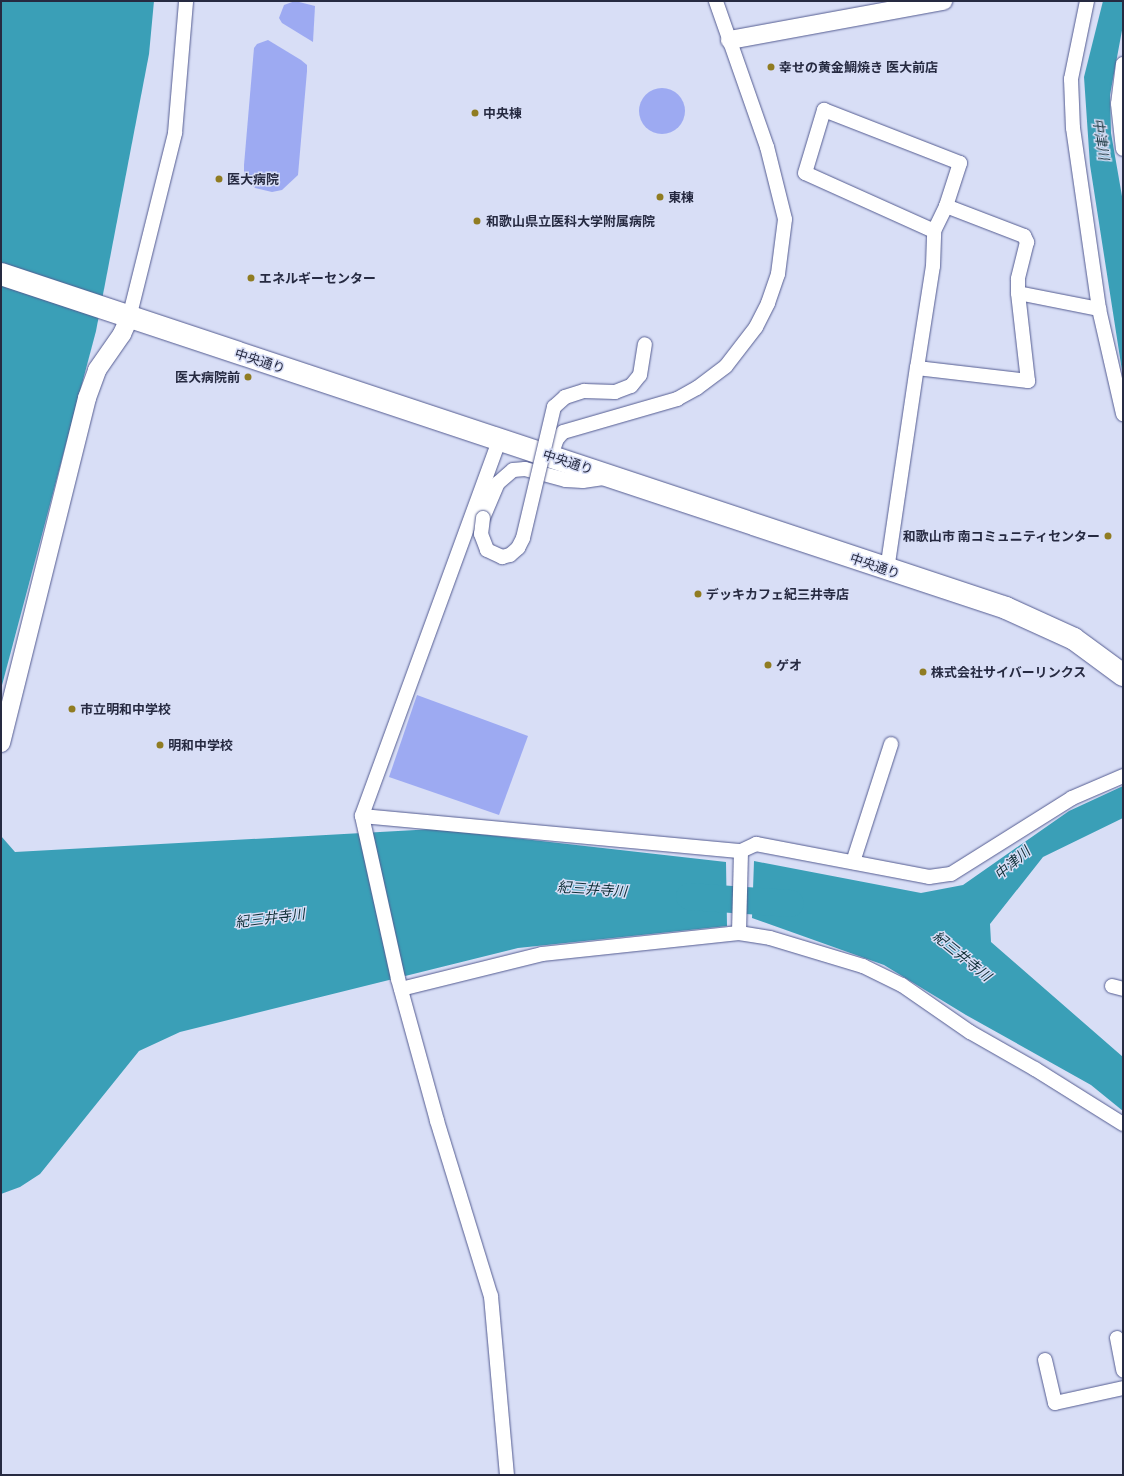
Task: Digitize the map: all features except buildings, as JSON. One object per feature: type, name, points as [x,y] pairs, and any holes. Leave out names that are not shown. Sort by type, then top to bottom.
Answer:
[{"type":"highway","name":"中央通り","points":[[1,274],[499,441],[552,456],[1033,619],[1090,649],[1123,675]]},
{"type":"street","points":[[1,744],[87,398],[97,370],[116,344],[119,314],[175,133],[186,1]]},
{"type":"street","points":[[552,456],[557,440],[563,432],[677,399],[697,388],[726,366],[756,327],[768,303],[778,274],[786,219],[767,147],[716,1]]},
{"type":"street","points":[[730,40],[943,1]]},
{"type":"street","points":[[1087,1],[1071,79],[1072,107],[1081,198],[1099,309],[1123,414]]},
{"type":"street","points":[[1123,64],[1118,104],[1123,148]]},
{"type":"street","points":[[887,570],[933,266],[934,231],[946,206],[960,163],[824,110],[805,173],[934,231]]},
{"type":"street","points":[[917,368],[1028,381],[1018,293],[1018,279],[1027,242],[1024,236],[946,206]]},
{"type":"street","points":[[1018,293],[1099,309]]},
{"type":"street","points":[[612,477],[583,481],[566,480],[524,469],[513,470],[498,483],[483,518],[481,534],[486,550],[502,557],[510,555],[518,548],[523,538],[554,407],[565,397],[584,391],[615,392],[631,386],[640,376],[645,344]]},
{"type":"street","points":[[499,441],[364,821],[399,984],[437,1121],[491,1296],[507,1475]]},
{"type":"street","points":[[853,862],[892,744]]},
{"type":"street","points":[[364,821],[741,855],[756,844],[929,877],[951,874],[1072,798],[1123,776]]},
{"type":"street","points":[[739,928],[741,855]]},
{"type":"street","points":[[399,984],[542,954],[739,928],[863,966],[902,985],[970,1032],[1035,1069],[1123,1124]]},
{"type":"street","points":[[1117,1338],[1123,1370]]},
{"type":"street","points":[[1045,1360],[1055,1404],[1123,1388]]},
{"type":"shaded area","points":[[295,1],[315,6],[313,42],[282,23],[279,18],[284,5]]},
{"type":"shaded area","points":[[268,40],[307,65],[298,175],[282,190],[272,192],[255,188],[244,174],[254,48],[257,44]]},
{"type":"shaded area","points":[[667,88],[679,94],[684,102],[684,120],[679,128],[671,133],[657,134],[645,128],[640,120],[639,106],[645,94],[653,89]]},
{"type":"shaded area","points":[[417,695],[528,736],[499,815],[389,777]]},
{"type":"water","points":[[1,1],[154,1],[149,54],[96,331],[1,689]]},
{"type":"water","name":"中津川","points":[[1103,1],[1123,1],[1123,25],[1110,95],[1111,133],[1123,202],[1123,377],[1090,165],[1084,77]]},
{"type":"water","name":"中津川","points":[[1123,786],[1123,818],[1043,857],[990,924],[991,942],[1123,1057],[1123,1111],[1091,1085],[966,1015],[884,965],[752,918],[754,861],[921,893],[963,885],[1069,811]]},
{"type":"water","points":[[434,829],[726,862],[727,926],[518,948],[180,1032],[139,1051],[40,1174],[20,1187],[1,1194],[1,836],[15,852]]},
{"type":"waterway","name":"紀三井寺川","points":[[689,896],[790,903]]},
{"type":"place","name":"幸せの黄金鯛焼き 医大前店","points":[[771,67]]},
{"type":"place","name":"中央棟","points":[[475,113]]},
{"type":"place","name":"医大病院","points":[[219,179]]},
{"type":"place","name":"東棟","points":[[660,197]]},
{"type":"place","name":"和歌山県立医科大学附属病院","points":[[477,221]]},
{"type":"place","name":"エネルギーセンター","points":[[251,278]]},
{"type":"place","name":"医大病院前","points":[[248,377]]},
{"type":"place","name":"和歌山市 南コミュニティセンター","points":[[1108,536]]},
{"type":"place","name":"デッキカフェ紀三井寺店","points":[[698,594]]},
{"type":"place","name":"ゲオ","points":[[768,665]]},
{"type":"place","name":"株式会社サイバーリンクス","points":[[923,672]]},
{"type":"place","name":"市立明和中学校","points":[[72,709]]},
{"type":"place","name":"明和中学校","points":[[160,745]]}]
